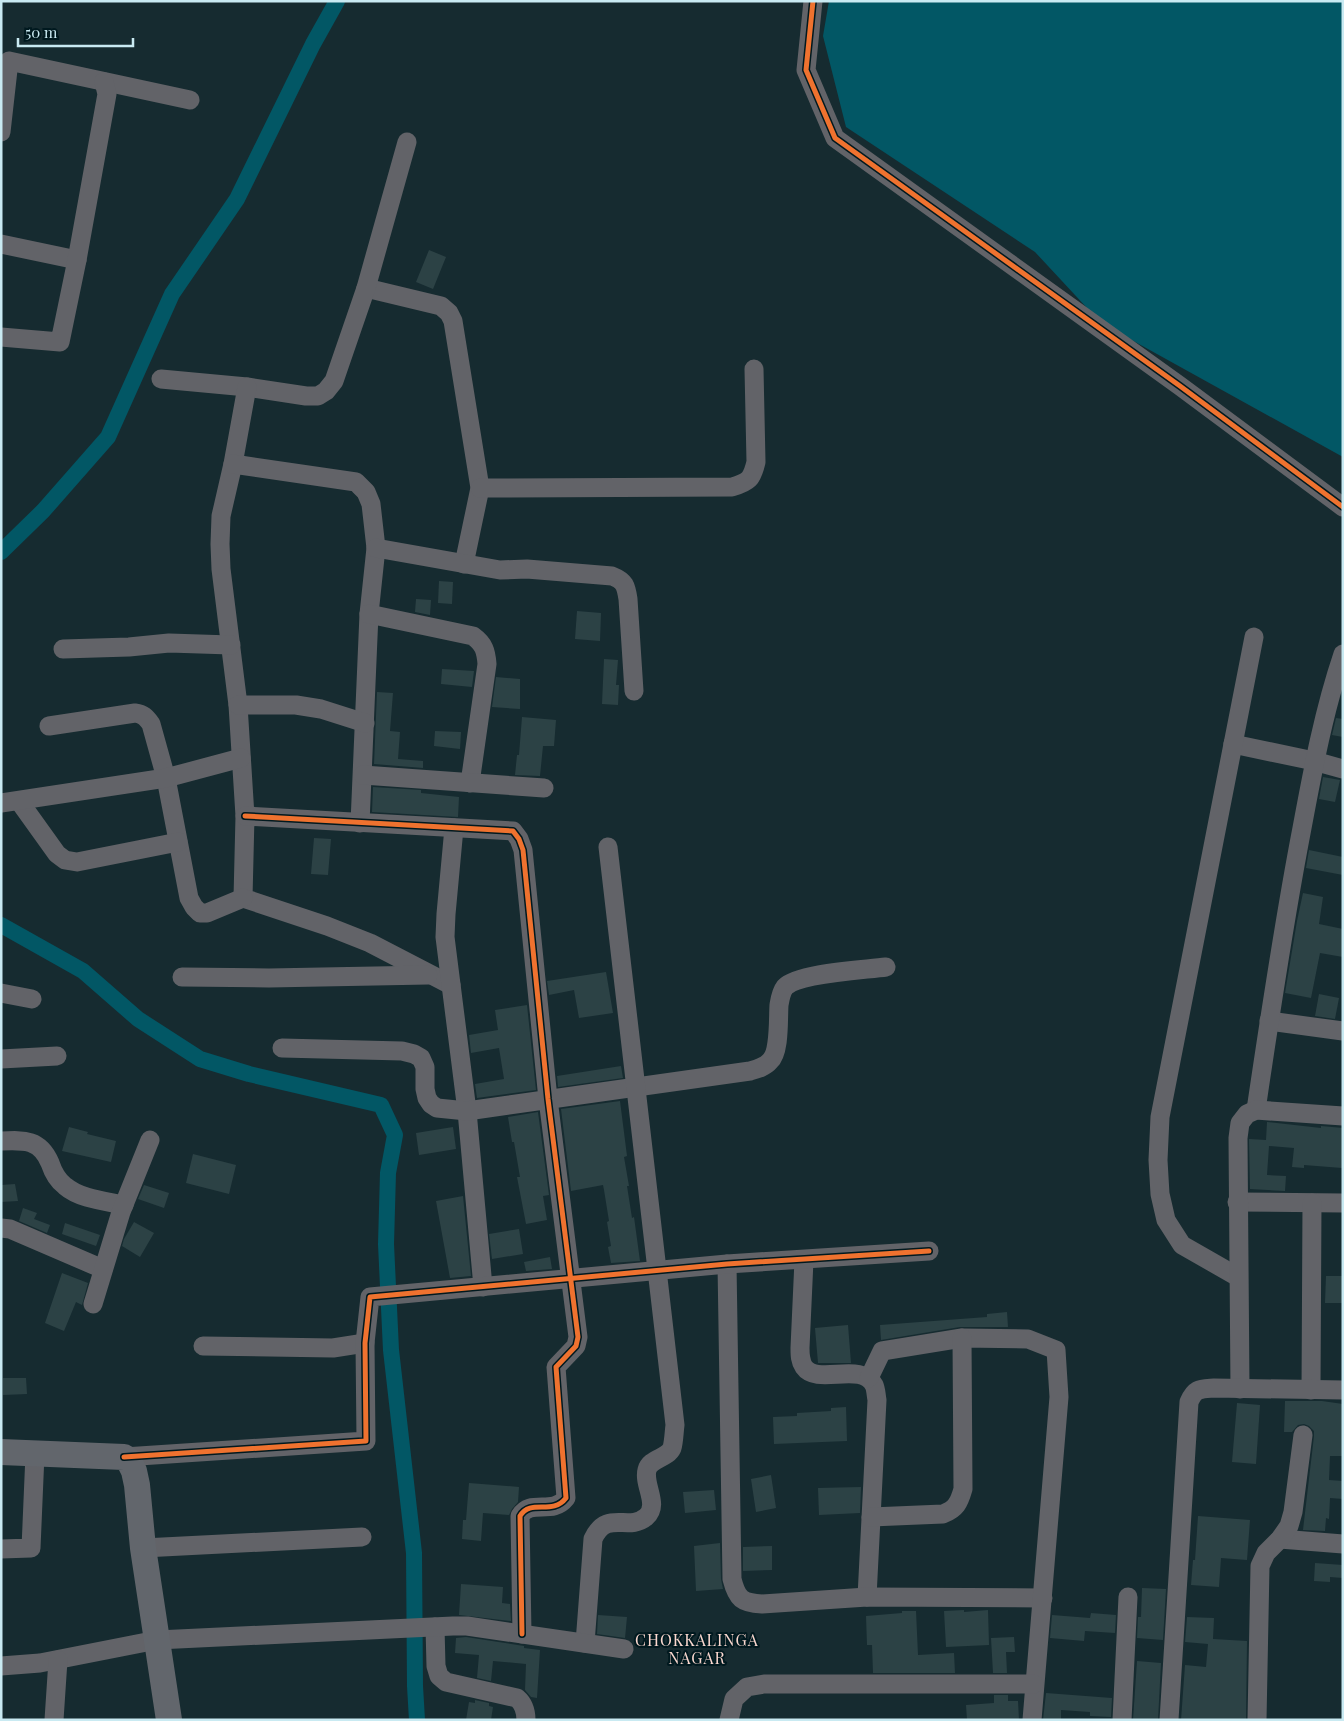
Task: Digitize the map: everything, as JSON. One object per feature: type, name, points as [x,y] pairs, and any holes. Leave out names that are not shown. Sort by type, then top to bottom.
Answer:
[{"type":"main road","points":[[1,1452],[124,1457],[129,1461],[134,1471],[137,1485],[143,1548],[169,1720]]},
{"type":"street","points":[[813,1],[806,70],[835,138],[1180,386],[1343,507]]},
{"type":"street","points":[[1,132],[9,61],[190,100]]},
{"type":"street","points":[[1,337],[60,342],[107,94],[104,82]]},
{"type":"street","points":[[161,379],[246,387],[306,396],[318,396],[326,391],[334,381],[366,288],[407,142]]},
{"type":"street","points":[[1,244],[77,260]]},
{"type":"street","points":[[366,288],[441,306],[449,313],[453,321],[480,488],[464,564]]},
{"type":"street","points":[[480,488],[732,487],[742,484],[750,479],[756,462],[754,369]]},
{"type":"street","points":[[243,898],[245,816],[238,705],[221,569],[220,544],[221,516],[233,464],[246,387]]},
{"type":"street","points":[[233,464],[356,482],[366,492],[371,504],[376,548],[369,614],[360,823]]},
{"type":"street","points":[[376,548],[500,570],[612,576],[621,579],[627,589],[634,691]]},
{"type":"street","points":[[369,614],[473,636],[482,643],[486,651],[487,664],[470,783]]},
{"type":"street","points":[[1238,1277],[1182,1245],[1166,1220],[1160,1194],[1158,1160],[1160,1117],[1254,637]]},
{"type":"street","points":[[63,649],[169,644],[231,645]]},
{"type":"street","points":[[1256,1110],[1291,884],[1314,761],[1334,679],[1343,654]]},
{"type":"street","points":[[238,705],[296,705],[321,709],[365,723]]},
{"type":"street","points":[[49,726],[135,713],[142,714],[151,724],[166,778],[189,898],[200,913],[243,898],[327,926],[361,940],[451,985]]},
{"type":"street","points":[[1234,744],[1343,769]]},
{"type":"street","points":[[10,802],[166,778],[241,758]]},
{"type":"street","points":[[363,775],[544,788]]},
{"type":"street","points":[[10,802],[57,854],[65,860],[77,862],[178,842]]},
{"type":"street","points":[[245,816],[513,831],[519,839],[523,850],[548,1099],[578,1338],[576,1346],[556,1367],[566,1498],[562,1504],[552,1508],[532,1507],[523,1510],[520,1516],[522,1634]]},
{"type":"street","points":[[454,828],[445,937],[468,1111],[484,1287]]},
{"type":"street","points":[[585,1643],[593,1539],[604,1524],[636,1522],[650,1513],[652,1503],[646,1476],[647,1467],[672,1449],[675,1425],[608,847]]},
{"type":"street","points":[[282,1048],[402,1051],[414,1054],[421,1058],[425,1067],[425,1089],[431,1104],[437,1108],[468,1111],[636,1088],[761,1068],[771,1061],[776,1052],[780,998],[784,987],[794,981],[807,977],[886,967]]},
{"type":"street","points":[[182,977],[269,978],[431,975]]},
{"type":"street","points":[[1,993],[32,999]]},
{"type":"street","points":[[1269,1021],[1343,1031]]},
{"type":"street","points":[[1,1059],[58,1056]]},
{"type":"street","points":[[1240,1388],[1237,1202],[1240,1123],[1247,1114],[1256,1110],[1343,1116]]},
{"type":"street","points":[[1,1141],[20,1140],[39,1146],[48,1158],[55,1176],[65,1186],[82,1196],[124,1205]]},
{"type":"street","points":[[93,1304],[124,1205],[150,1140]]},
{"type":"street","points":[[1237,1202],[1343,1203]]},
{"type":"street","points":[[1310,1390],[1312,1202]]},
{"type":"street","points":[[1,1228],[10,1229],[103,1269]]},
{"type":"street","points":[[124,1457],[366,1441],[365,1343],[370,1297],[657,1272],[727,1264],[929,1251]]},
{"type":"street","points":[[804,1260],[800,1348],[801,1360],[806,1369],[815,1374],[858,1374],[869,1378],[875,1385],[877,1400],[867,1597]]},
{"type":"street","points":[[727,1264],[732,1579],[736,1592],[741,1599],[749,1603],[762,1604],[867,1597],[1043,1598]]},
{"type":"street","points":[[869,1378],[882,1351],[962,1338],[1028,1339],[1056,1350],[1059,1396],[1032,1720]]},
{"type":"street","points":[[871,1517],[943,1514],[952,1510],[959,1503],[963,1489],[962,1338]]},
{"type":"street","points":[[203,1346],[333,1348],[365,1343]]},
{"type":"street","points":[[1169,1720],[1189,1402],[1192,1394],[1199,1389],[1343,1390]]},
{"type":"street","points":[[1257,1720],[1260,1566],[1266,1553],[1280,1539],[1289,1526],[1293,1512],[1303,1435]]},
{"type":"street","points":[[1,1549],[31,1548],[35,1454]]},
{"type":"street","points":[[143,1548],[362,1537]]},
{"type":"street","points":[[1280,1539],[1343,1544]]},
{"type":"street","points":[[1122,1720],[1128,1597]]},
{"type":"street","points":[[1,1666],[58,1660],[157,1640],[467,1626],[624,1649]]},
{"type":"street","points":[[422,1628],[439,1676],[446,1682],[517,1698],[525,1710],[526,1720]]},
{"type":"street","points":[[54,1720],[58,1660]]},
{"type":"street","points":[[729,1720],[734,1699],[747,1687],[764,1684],[1034,1684]]},
{"type":"water","points":[[829,1],[1343,1],[1343,457],[1101,323],[1035,252],[846,127],[823,36]]},
{"type":"building","points":[[429,250],[446,257],[433,289],[416,282]]},
{"type":"building","points":[[439,581],[453,582],[452,604],[438,603]]},
{"type":"building","points":[[416,599],[431,600],[430,615],[415,612]]},
{"type":"building","points":[[577,611],[601,613],[600,641],[575,639]]},
{"type":"building","points":[[604,659],[618,660],[616,685],[619,685],[618,705],[602,704]]},
{"type":"building","points":[[442,669],[474,671],[472,687],[441,684]]},
{"type":"building","points":[[496,677],[520,679],[520,709],[492,707]]},
{"type":"building","points":[[377,692],[393,693],[390,731],[400,732],[398,759],[423,761],[423,768],[374,764]]},
{"type":"building","points":[[522,717],[556,720],[554,746],[543,746],[540,776],[515,775],[517,755],[519,755]]},
{"type":"building","points":[[1336,718],[1343,719],[1343,737],[1332,735]]},
{"type":"building","points":[[435,731],[461,732],[460,749],[434,746]]},
{"type":"building","points":[[1323,777],[1340,780],[1335,802],[1319,799]]},
{"type":"building","points":[[373,787],[421,790],[421,793],[459,797],[458,817],[372,812]]},
{"type":"building","points":[[314,838],[331,839],[328,875],[311,874]]},
{"type":"building","points":[[1309,850],[1343,857],[1343,875],[1306,868]]},
{"type":"building","points":[[1303,893],[1323,897],[1319,924],[1343,929],[1343,957],[1320,953],[1311,998],[1285,993]]},
{"type":"building","points":[[606,972],[613,1013],[579,1018],[574,990],[549,995],[547,981]]},
{"type":"building","points":[[1319,994],[1339,998],[1335,1019],[1315,1016]]},
{"type":"building","points":[[527,1005],[536,1090],[477,1098],[475,1084],[504,1079],[499,1048],[471,1053],[469,1035],[498,1030],[495,1010]]},
{"type":"building","points":[[621,1066],[623,1078],[558,1087],[557,1076]]},
{"type":"building","points":[[620,1101],[627,1156],[624,1157],[629,1186],[627,1186],[632,1218],[634,1217],[640,1261],[611,1263],[608,1247],[611,1246],[607,1222],[609,1221],[603,1185],[571,1191],[561,1109]]},
{"type":"building","points":[[538,1112],[549,1195],[543,1196],[547,1220],[526,1224],[517,1177],[520,1177],[508,1117]]},
{"type":"building","points":[[1267,1122],[1321,1128],[1321,1126],[1343,1128],[1342,1168],[1304,1165],[1304,1168],[1292,1167],[1294,1148],[1269,1146],[1267,1175],[1286,1176],[1285,1191],[1250,1189],[1249,1139],[1266,1140]]},
{"type":"building","points":[[69,1127],[88,1132],[87,1134],[116,1141],[111,1162],[62,1151]]},
{"type":"building","points":[[453,1127],[456,1149],[419,1155],[416,1133]]},
{"type":"building","points":[[193,1154],[236,1165],[229,1194],[186,1183]]},
{"type":"building","points":[[15,1184],[18,1201],[1,1202],[1,1185]]},
{"type":"building","points":[[144,1185],[169,1193],[164,1208],[138,1199]]},
{"type":"building","points":[[463,1196],[471,1276],[450,1278],[436,1201]]},
{"type":"building","points":[[23,1208],[37,1213],[34,1219],[50,1225],[47,1233],[19,1221]]},
{"type":"building","points":[[134,1222],[154,1233],[140,1257],[122,1246]]},
{"type":"building","points":[[65,1223],[100,1235],[96,1246],[62,1234]]},
{"type":"building","points":[[519,1229],[523,1254],[492,1259],[489,1234]]},
{"type":"building","points":[[550,1257],[552,1269],[526,1271],[524,1262]]},
{"type":"building","points":[[62,1273],[88,1283],[82,1305],[76,1302],[64,1331],[45,1323]]},
{"type":"building","points":[[1326,1276],[1343,1276],[1342,1303],[1325,1303]]},
{"type":"building","points":[[1007,1312],[1008,1327],[960,1327],[881,1340],[880,1325],[987,1317],[987,1314]]},
{"type":"building","points":[[848,1325],[851,1363],[818,1363],[815,1328]]},
{"type":"building","points":[[3,1378],[26,1378],[27,1394],[3,1395]]},
{"type":"building","points":[[1285,1401],[1322,1401],[1343,1404],[1343,1456],[1330,1456],[1329,1480],[1343,1481],[1343,1499],[1330,1498],[1329,1519],[1326,1518],[1325,1531],[1303,1530],[1314,1431],[1304,1424],[1298,1425],[1292,1432],[1284,1432]]},
{"type":"building","points":[[1237,1403],[1260,1405],[1256,1464],[1232,1462]]},
{"type":"building","points":[[846,1407],[847,1441],[774,1444],[773,1417],[797,1416],[797,1413],[831,1411],[831,1408]]},
{"type":"building","points":[[771,1475],[776,1508],[756,1512],[751,1479]]},
{"type":"building","points":[[469,1483],[519,1487],[518,1502],[509,1515],[483,1513],[481,1541],[462,1539],[463,1520],[466,1520]]},
{"type":"building","points":[[861,1487],[860,1513],[819,1515],[818,1488]]},
{"type":"building","points":[[714,1490],[716,1510],[685,1513],[683,1492]]},
{"type":"building","points":[[1198,1516],[1250,1520],[1247,1560],[1221,1558],[1219,1587],[1191,1585]]},
{"type":"building","points":[[720,1543],[723,1589],[696,1591],[694,1546]]},
{"type":"building","points":[[772,1546],[772,1570],[743,1571],[743,1547]]},
{"type":"building","points":[[1315,1563],[1343,1565],[1343,1578],[1330,1577],[1330,1582],[1314,1581]]},
{"type":"building","points":[[461,1584],[503,1587],[502,1603],[510,1604],[511,1621],[459,1615]]},
{"type":"building","points":[[1142,1588],[1166,1589],[1163,1640],[1137,1638],[1138,1617],[1141,1617]]},
{"type":"building","points":[[964,1610],[964,1612],[988,1610],[989,1645],[946,1647],[944,1611]]},
{"type":"building","points":[[902,1611],[916,1611],[918,1655],[954,1653],[955,1673],[873,1673],[872,1645],[867,1645],[866,1616],[902,1613]]},
{"type":"building","points":[[1091,1613],[1116,1615],[1115,1633],[1085,1631],[1084,1641],[1050,1638],[1052,1615],[1090,1618]]},
{"type":"building","points":[[598,1615],[627,1617],[625,1638],[597,1634]]},
{"type":"building","points":[[1187,1617],[1214,1618],[1213,1639],[1247,1641],[1246,1720],[1181,1720],[1185,1665],[1206,1667],[1208,1644],[1185,1642]]},
{"type":"building","points":[[466,1637],[540,1650],[537,1698],[531,1697],[525,1690],[526,1664],[493,1661],[491,1681],[477,1678],[479,1655],[455,1653],[456,1638]]},
{"type":"building","points":[[1014,1637],[1015,1652],[1006,1652],[1007,1673],[993,1673],[991,1638]]},
{"type":"building","points":[[1137,1661],[1161,1663],[1158,1720],[1133,1720]]},
{"type":"building","points":[[1046,1693],[1112,1698],[1111,1717],[1090,1716],[1090,1712],[1061,1710],[1061,1720],[1043,1720]]},
{"type":"building","points":[[994,1695],[1008,1695],[1008,1701],[1018,1701],[1019,1720],[967,1720],[966,1705],[994,1703]]},
{"type":"building","points":[[475,1700],[489,1703],[489,1706],[493,1707],[491,1720],[466,1720],[469,1702],[475,1703]]},
{"type":"waterway","points":[[1,552],[43,511],[108,437],[172,294],[237,199],[313,44],[337,1]]},
{"type":"waterway","points":[[1,925],[83,971],[138,1019],[200,1059],[249,1074],[381,1105],[395,1135],[388,1173],[386,1244],[391,1350],[414,1553],[417,1720]]},
{"type":"cycle path","points":[[813,1],[806,70],[835,138],[1180,386],[1343,507]]},
{"type":"cycle path","points":[[245,816],[513,831],[519,839],[523,850],[548,1099],[578,1337],[576,1346],[556,1367],[566,1498],[554,1506],[530,1508],[520,1516],[522,1634]]},
{"type":"cycle path","points":[[124,1457],[366,1441],[365,1343],[370,1297],[727,1264],[929,1251]]},
{"type":"district","name":"CHOKKALINGA NAGAR","points":[[697,1648]]}]
